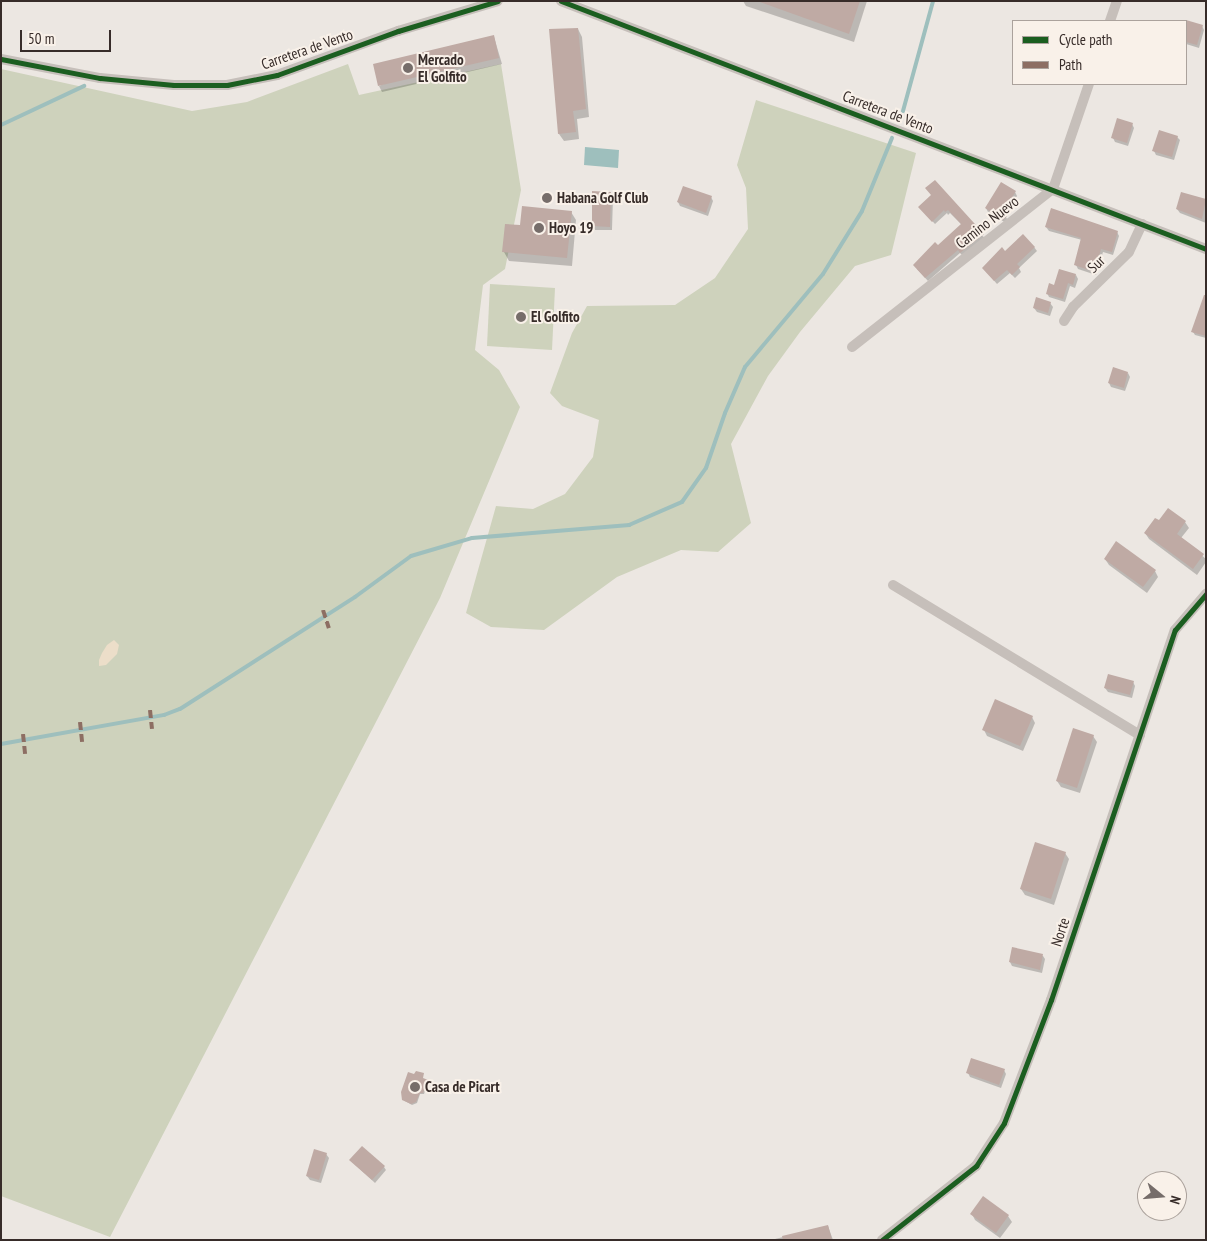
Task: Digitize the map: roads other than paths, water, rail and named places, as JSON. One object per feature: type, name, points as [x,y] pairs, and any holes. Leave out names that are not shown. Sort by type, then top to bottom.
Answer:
[{"type":"street","name":"Carretera de Vento","points":[[1,58],[100,78],[174,86],[227,85],[278,75],[398,31],[498,1]]},
{"type":"street","name":"Carretera de Vento","points":[[561,1],[1206,249]]},
{"type":"street","points":[[1110,20],[1117,1]]},
{"type":"street","points":[[1053,189],[1089,85]]},
{"type":"street","name":"Camino Nuevo","points":[[852,347],[1053,189]]},
{"type":"street","name":"Sur","points":[[1064,320],[1073,307],[1129,252],[1142,224]]},
{"type":"street","points":[[893,585],[1140,735]]},
{"type":"street","name":"Norte","points":[[882,1240],[976,1166],[1004,1123],[1051,1000],[1174,630],[1206,594]]},
{"type":"water","points":[[585,147],[619,150],[618,168],[584,165]]},
{"type":"waterway","points":[[903,111],[933,1]]},
{"type":"waterway","points":[[1,125],[84,86]]},
{"type":"waterway","points":[[1,744],[164,715],[180,709],[355,597],[411,556],[472,538],[629,525],[682,502],[706,468],[725,413],[745,367],[823,274],[862,211],[892,138]]},
{"type":"place","name":"Mercado El Golfito","points":[[408,68]]},
{"type":"place","name":"Habana Golf Club","points":[[547,198]]},
{"type":"place","name":"Hoyo 19","points":[[539,228]]},
{"type":"place","name":"El Golfito","points":[[521,317]]},
{"type":"place","name":"Casa de Picart","points":[[415,1087]]}]
